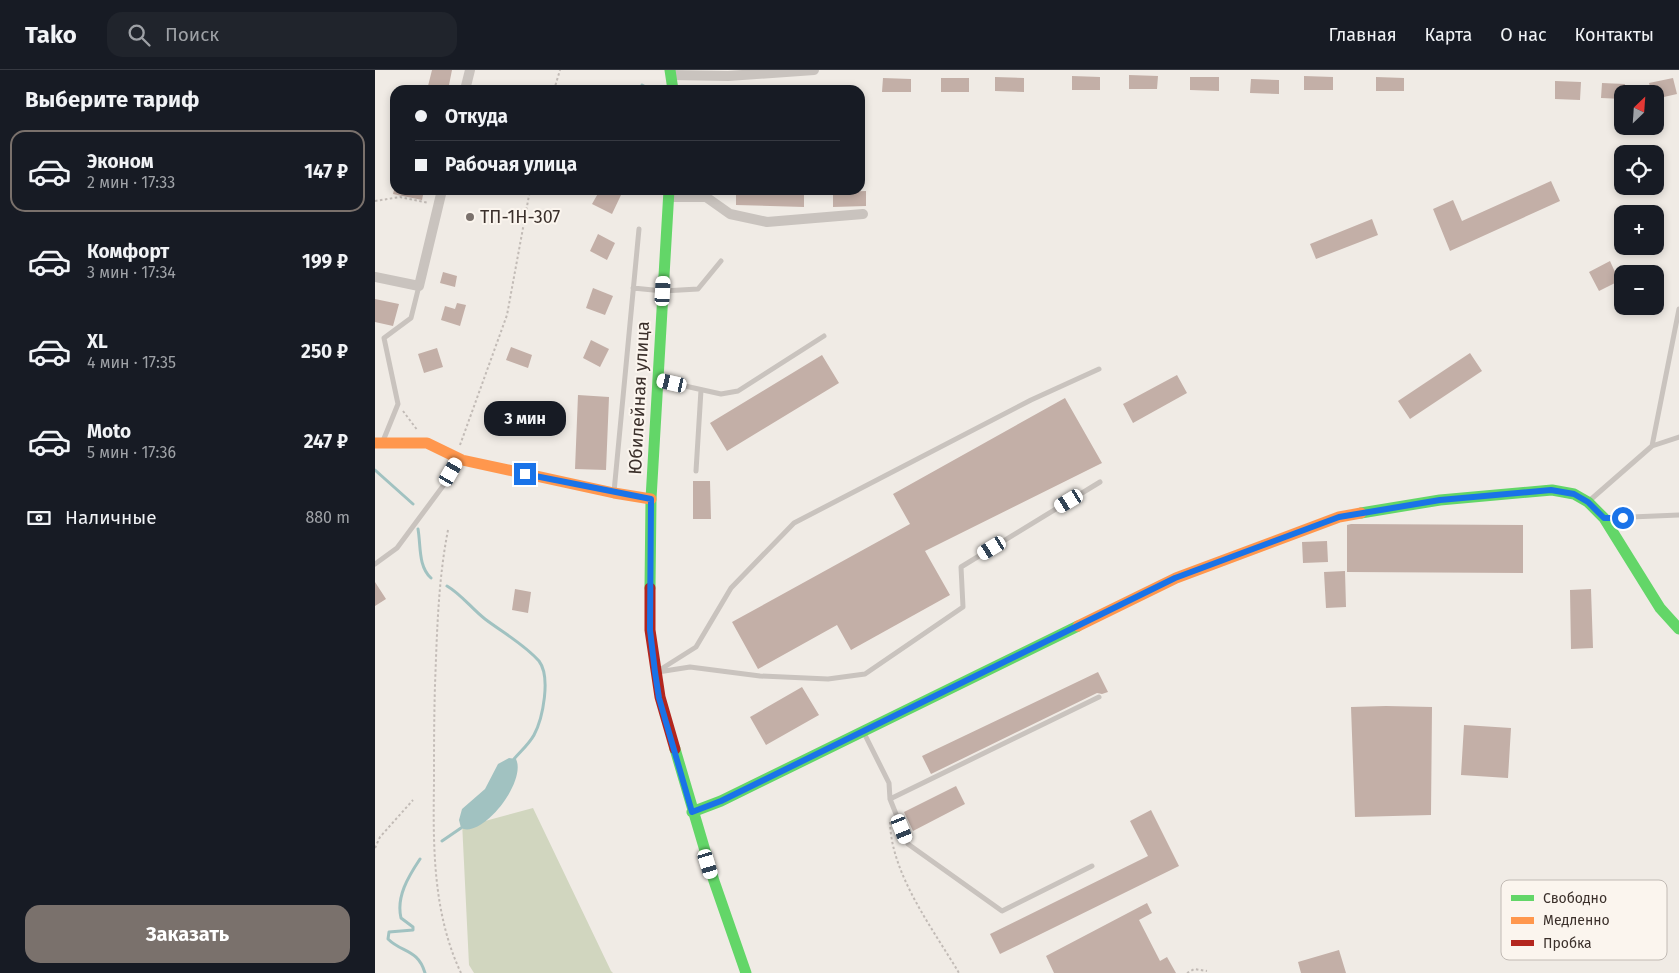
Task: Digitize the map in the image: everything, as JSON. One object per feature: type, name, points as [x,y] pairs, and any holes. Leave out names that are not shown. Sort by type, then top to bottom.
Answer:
[{"type":"street","points":[[466,85],[470,70]]},
{"type":"street","points":[[671,73],[728,76],[814,70]]},
{"type":"street","points":[[375,277],[419,286],[441,195]]},
{"type":"street","name":"Юбилейная улица","points":[[669,195],[651,499],[650,630],[659,698],[692,812],[746,973]]},
{"type":"street","points":[[681,195],[706,197],[730,214],[767,222],[863,214]]},
{"type":"street","points":[[378,443],[427,443],[457,458],[614,493],[651,499]]},
{"type":"street","points":[[692,812],[721,801],[1175,578],[1339,517],[1440,500],[1551,490],[1574,494],[1588,502],[1604,518],[1660,608],[1679,629]]},
{"type":"lane","points":[[614,493],[639,229]]},
{"type":"lane","points":[[633,288],[663,291],[698,289],[721,261]]},
{"type":"lane","points":[[378,443],[398,404],[384,338],[411,318],[419,286]]},
{"type":"lane","points":[[1651,446],[1679,310]]},
{"type":"lane","points":[[658,380],[721,394],[738,391],[824,336]]},
{"type":"lane","points":[[655,672],[696,647],[731,588],[794,523],[1031,400],[1099,369]]},
{"type":"lane","points":[[696,471],[701,390]]},
{"type":"lane","points":[[1588,502],[1651,446],[1679,437]]},
{"type":"lane","points":[[375,564],[397,548],[443,486],[457,458]]},
{"type":"lane","points":[[655,672],[690,666],[760,676],[799,678],[828,679],[865,674],[963,608],[961,567],[1100,482]]},
{"type":"lane","points":[[1604,518],[1679,515]]},
{"type":"lane","points":[[889,799],[1099,697]]},
{"type":"lane","points":[[863,731],[889,783],[889,799],[908,844],[1002,911],[1093,866]]},
{"type":"path","points":[[556,85],[560,70]]},
{"type":"path","points":[[457,458],[507,315],[529,195]]},
{"type":"path","points":[[375,201],[400,197],[424,203],[439,203]]},
{"type":"path","points":[[398,404],[427,443]]},
{"type":"path","points":[[448,530],[442,560],[439,593],[434,713],[434,841],[439,896],[448,938],[461,973]]},
{"type":"path","points":[[375,848],[380,838],[413,800]]},
{"type":"path","points":[[890,817],[890,836],[904,880],[959,973]]},
{"type":"path","points":[[1187,973],[1194,969],[1207,971]]},
{"type":"green space","points":[[533,808],[613,973],[474,973],[469,965],[462,822],[485,821]]},
{"type":"water","points":[[509,758],[516,759],[518,769],[509,794],[491,817],[480,825],[470,829],[461,828],[459,820],[462,809],[485,789],[498,764]]},
{"type":"building","points":[[432,70],[452,70],[449,85],[428,85]]},
{"type":"building","points":[[1129,75],[1158,76],[1157,89],[1129,89]]},
{"type":"building","points":[[1072,76],[1100,77],[1100,90],[1072,90]]},
{"type":"building","points":[[1304,76],[1333,77],[1333,90],[1304,90]]},
{"type":"building","points":[[995,77],[1024,78],[1024,92],[995,91]]},
{"type":"building","points":[[1190,77],[1219,77],[1219,91],[1190,90]]},
{"type":"building","points":[[1376,77],[1404,78],[1404,91],[1376,91]]},
{"type":"building","points":[[883,78],[911,79],[911,92],[882,92]]},
{"type":"building","points":[[941,78],[969,78],[969,92],[941,92]]},
{"type":"building","points":[[1673,78],[1677,94],[1664,97],[1664,85],[1650,85],[1649,83]]},
{"type":"building","points":[[1251,79],[1279,80],[1279,94],[1250,93]]},
{"type":"building","points":[[1555,81],[1581,82],[1580,100],[1555,99]]},
{"type":"building","points":[[1602,83],[1625,84],[1614,85],[1614,99],[1601,98]]},
{"type":"building","points":[[1551,181],[1560,201],[1450,251],[1433,209],[1453,200],[1462,221]]},
{"type":"building","points":[[865,191],[866,206],[833,207],[833,195],[865,195]]},
{"type":"building","points":[[398,195],[423,195],[422,200]]},
{"type":"building","points":[[597,195],[621,195],[612,214],[592,204]]},
{"type":"building","points":[[736,195],[804,195],[804,207],[736,205]]},
{"type":"building","points":[[1372,219],[1378,235],[1316,259],[1310,244]]},
{"type":"building","points":[[598,234],[615,243],[607,260],[590,251]]},
{"type":"building","points":[[1610,261],[1614,270],[1614,284],[1599,291],[1589,272]]},
{"type":"building","points":[[443,272],[457,276],[455,287],[440,283]]},
{"type":"building","points":[[593,288],[613,296],[605,315],[586,308]]},
{"type":"building","points":[[375,299],[399,304],[393,326],[375,322]]},
{"type":"building","points":[[457,303],[466,305],[460,326],[441,320],[445,306],[455,309]]},
{"type":"building","points":[[591,340],[609,349],[600,367],[583,358]]},
{"type":"building","points":[[511,347],[532,355],[528,368],[506,360]]},
{"type":"building","points":[[437,348],[443,367],[424,373],[418,354]]},
{"type":"building","points":[[1470,353],[1482,371],[1410,419],[1398,401]]},
{"type":"building","points":[[822,355],[839,383],[727,451],[710,423]]},
{"type":"building","points":[[1177,375],[1187,393],[1133,423],[1123,404]]},
{"type":"building","points":[[578,395],[609,397],[606,470],[575,469]]},
{"type":"building","points":[[1065,398],[1102,463],[925,551],[950,595],[851,650],[837,625],[758,669],[732,622],[910,524],[893,494]]},
{"type":"building","points":[[693,481],[710,481],[711,519],[693,519]]},
{"type":"building","points":[[1347,525],[1523,525],[1523,573],[1347,572]]},
{"type":"building","points":[[1327,541],[1328,562],[1303,563],[1302,542]]},
{"type":"building","points":[[1345,571],[1346,607],[1326,608],[1324,572]]},
{"type":"building","points":[[375,582],[386,599],[375,606]]},
{"type":"building","points":[[515,589],[531,592],[528,613],[512,610]]},
{"type":"building","points":[[1591,589],[1593,648],[1571,649],[1570,590]]},
{"type":"building","points":[[1098,672],[1108,692],[1097,693],[931,774],[922,756]]},
{"type":"building","points":[[802,687],[819,715],[766,745],[750,717]]},
{"type":"building","points":[[1351,707],[1432,707],[1431,815],[1355,817]]},
{"type":"building","points":[[1464,725],[1511,728],[1508,778],[1461,775]]},
{"type":"building","points":[[956,786],[965,804],[913,831],[904,812]]},
{"type":"building","points":[[1151,810],[1179,866],[1000,954],[990,934],[1148,856],[1130,821]]},
{"type":"building","points":[[1147,903],[1152,913],[1139,920],[1160,961],[1167,957],[1176,973],[1054,973],[1046,956]]},
{"type":"building","points":[[1339,950],[1346,973],[1301,973],[1298,962]]},
{"type":"waterway","points":[[375,470],[413,504]]},
{"type":"waterway","points":[[418,529],[422,562],[431,578]]},
{"type":"waterway","points":[[447,586],[485,619],[527,649],[543,668],[545,687],[540,719],[532,738],[514,759]]},
{"type":"waterway","points":[[442,841],[461,828]]},
{"type":"waterway","points":[[420,859],[407,880],[400,902],[401,918],[413,927],[413,930],[389,932],[388,939],[414,955],[422,965],[425,973]]},
{"type":"traffic: fast","points":[[670,70],[672,85]]},
{"type":"traffic: fast","points":[[650,588],[651,499],[669,195]]},
{"type":"traffic: fast","points":[[1361,513],[1440,500],[1552,490],[1574,494],[1588,502],[1604,518],[1660,608],[1679,629]]},
{"type":"traffic: fast","points":[[692,812],[721,801],[1078,626]]},
{"type":"traffic: fast","points":[[675,749],[714,881],[746,973]]},
{"type":"traffic: slow","points":[[375,443],[427,443],[462,460],[614,493],[651,499]]},
{"type":"traffic: slow","points":[[1078,626],[1176,578],[1339,517],[1361,513]]},
{"type":"traffic: jam","points":[[650,588],[650,630],[660,697],[675,749]]},
{"type":"place","name":"ТП-1Н-307","points":[[470,217]]},
{"type":"route","points":[[525,474],[651,499],[650,630],[655,672],[659,698],[692,812],[721,801],[1175,578],[1339,517],[1440,500],[1551,490],[1574,494],[1588,502],[1604,518],[1623,518]]}]
